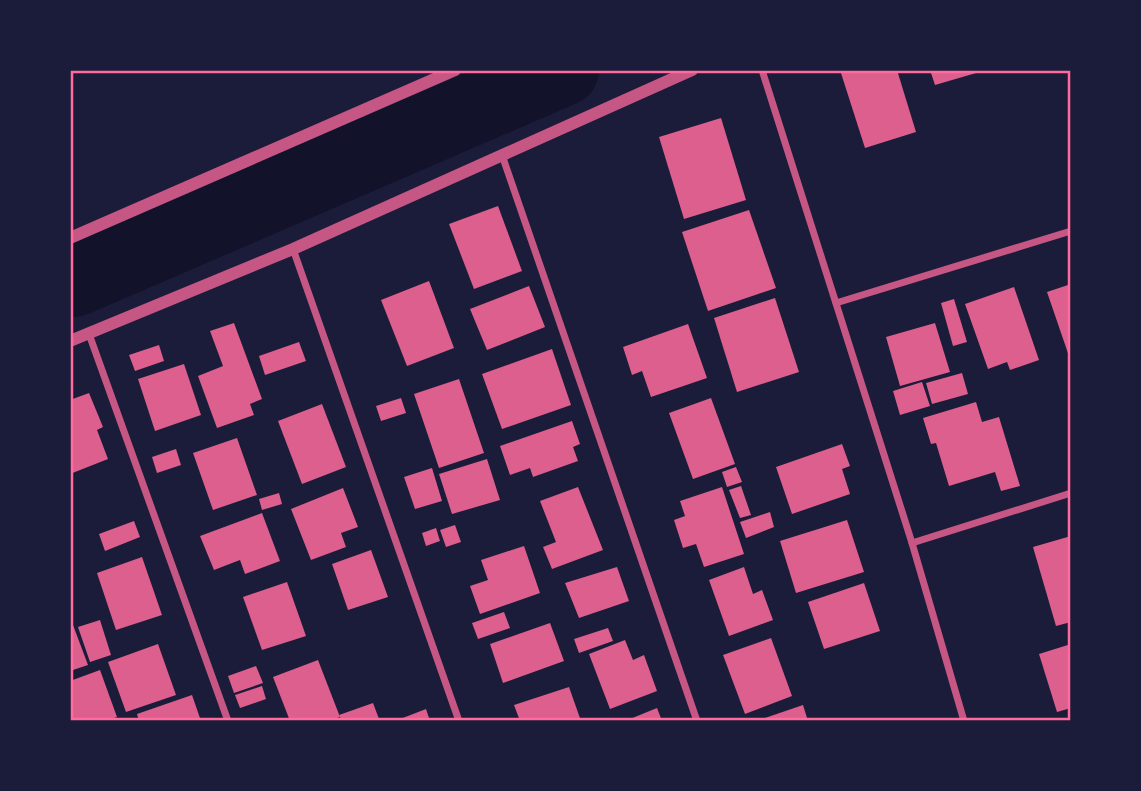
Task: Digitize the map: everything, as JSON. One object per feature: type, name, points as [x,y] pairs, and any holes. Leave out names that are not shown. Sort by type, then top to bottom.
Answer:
[{"type":"street","points":[[70,238],[455,70]]},
{"type":"street","points":[[70,341],[293,249],[692,70]]},
{"type":"street","points":[[762,70],[912,543],[964,721]]},
{"type":"street","points":[[502,155],[697,721]]},
{"type":"street","points":[[836,303],[1071,230]]},
{"type":"street","points":[[293,249],[459,721]]},
{"type":"street","points":[[89,334],[228,721]]},
{"type":"street","points":[[912,543],[1071,493]]},
{"type":"building","points":[[840,70],[897,70],[916,132],[865,148]]},
{"type":"building","points":[[930,70],[982,70],[983,71],[935,85]]},
{"type":"building","points":[[721,118],[746,200],[684,219],[659,137]]},
{"type":"building","points":[[498,206],[522,271],[474,289],[449,224]]},
{"type":"building","points":[[749,210],[776,288],[708,311],[682,232]]},
{"type":"building","points":[[429,281],[454,348],[407,366],[381,300]]},
{"type":"building","points":[[1071,284],[1071,362],[1047,292]]},
{"type":"building","points":[[529,286],[545,327],[487,350],[470,309]]},
{"type":"building","points":[[1014,287],[1039,360],[1010,370],[1007,362],[988,369],[965,304]]},
{"type":"building","points":[[775,298],[799,372],[737,392],[714,318]]},
{"type":"building","points":[[954,299],[967,342],[953,346],[941,303]]},
{"type":"building","points":[[234,323],[262,399],[250,404],[254,415],[217,428],[198,376],[223,366],[210,331]]},
{"type":"building","points":[[935,323],[950,372],[900,386],[886,337]]},
{"type":"building","points":[[688,324],[707,378],[651,397],[642,371],[632,375],[623,347]]},
{"type":"building","points":[[299,342],[306,361],[265,375],[259,356]]},
{"type":"building","points":[[159,345],[164,361],[135,371],[129,355]]},
{"type":"building","points":[[552,349],[571,405],[502,429],[482,374]]},
{"type":"building","points":[[184,364],[201,415],[155,431],[138,379]]},
{"type":"building","points":[[962,373],[968,394],[932,404],[926,383]]},
{"type":"building","points":[[459,379],[484,453],[439,468],[414,394]]},
{"type":"building","points":[[922,382],[930,406],[900,415],[893,391]]},
{"type":"building","points":[[89,393],[103,427],[97,430],[108,459],[70,474],[70,400]]},
{"type":"building","points":[[401,398],[406,413],[381,421],[376,406]]},
{"type":"building","points":[[711,398],[735,464],[693,479],[669,413]]},
{"type":"building","points":[[976,402],[982,422],[999,417],[1020,486],[1001,491],[995,472],[949,486],[936,443],[931,444],[923,418]]},
{"type":"building","points":[[322,404],[346,467],[302,484],[278,421]]},
{"type":"building","points":[[572,421],[580,444],[573,447],[578,461],[533,477],[530,468],[510,475],[500,446]]},
{"type":"building","points":[[237,438],[257,495],[213,510],[193,453]]},
{"type":"building","points":[[842,444],[850,466],[842,469],[850,494],[792,514],[776,467]]},
{"type":"building","points":[[176,449],[181,465],[157,473],[152,457]]},
{"type":"building","points":[[487,459],[500,500],[452,514],[439,474]]},
{"type":"building","points":[[736,467],[742,482],[727,487],[722,472]]},
{"type":"building","points":[[432,468],[442,501],[415,509],[404,477]]},
{"type":"building","points":[[741,486],[751,515],[740,518],[729,490]]},
{"type":"building","points":[[578,487],[603,550],[552,569],[543,547],[556,542],[540,501]]},
{"type":"building","points":[[722,487],[744,554],[704,567],[696,544],[683,548],[674,520],[685,516],[680,501]]},
{"type":"building","points":[[343,488],[358,527],[341,533],[346,547],[311,560],[291,509]]},
{"type":"building","points":[[279,493],[282,504],[262,510],[259,499]]},
{"type":"building","points":[[770,512],[774,527],[746,538],[740,522]]},
{"type":"building","points":[[262,513],[280,561],[245,574],[240,560],[214,570],[200,536]]},
{"type":"building","points":[[847,520],[864,572],[796,593],[780,541]]},
{"type":"building","points":[[134,521],[140,537],[105,551],[99,534]]},
{"type":"building","points":[[455,525],[461,542],[446,547],[440,530]]},
{"type":"building","points":[[436,528],[440,541],[426,546],[422,533]]},
{"type":"building","points":[[1071,536],[1071,622],[1056,626],[1033,547]]},
{"type":"building","points":[[524,546],[540,593],[480,614],[470,586],[488,580],[481,560]]},
{"type":"building","points":[[371,550],[388,597],[348,610],[332,564]]},
{"type":"building","points":[[142,557],[162,615],[116,630],[97,573]]},
{"type":"building","points":[[617,567],[629,601],[579,618],[565,583]]},
{"type":"building","points":[[744,567],[753,594],[762,590],[773,620],[729,636],[709,580]]},
{"type":"building","points":[[287,582],[306,636],[262,650],[243,597]]},
{"type":"building","points":[[864,583],[880,631],[824,649],[808,602]]},
{"type":"building","points":[[504,612],[510,628],[478,639],[472,623]]},
{"type":"building","points":[[70,617],[88,665],[70,671]]},
{"type":"building","points":[[100,620],[111,655],[90,662],[78,627]]},
{"type":"building","points":[[550,623],[564,661],[503,683],[490,644]]},
{"type":"building","points":[[608,628],[613,641],[579,653],[574,639]]},
{"type":"building","points":[[771,638],[792,696],[745,714],[723,655]]},
{"type":"building","points":[[625,640],[633,660],[644,655],[657,691],[610,709],[589,654]]},
{"type":"building","points":[[158,644],[176,695],[126,712],[108,662]]},
{"type":"building","points":[[1071,644],[1071,708],[1057,712],[1039,654]]},
{"type":"building","points":[[318,660],[340,717],[329,721],[290,721],[273,677]]},
{"type":"building","points":[[256,666],[263,683],[234,693],[228,676]]},
{"type":"building","points":[[100,670],[117,717],[106,721],[70,721],[70,681]]},
{"type":"building","points":[[262,686],[266,699],[240,708],[235,695]]},
{"type":"building","points":[[569,687],[581,721],[520,721],[514,705]]},
{"type":"building","points":[[192,695],[201,721],[139,721],[137,714]]},
{"type":"building","points":[[373,703],[379,719],[342,721],[339,715]]},
{"type":"building","points":[[803,705],[808,721],[756,721]]},
{"type":"building","points":[[657,708],[662,721],[625,721]]},
{"type":"building","points":[[426,709],[430,721],[395,721]]},
{"type":"waterway","points":[[74,281],[563,70]]}]
